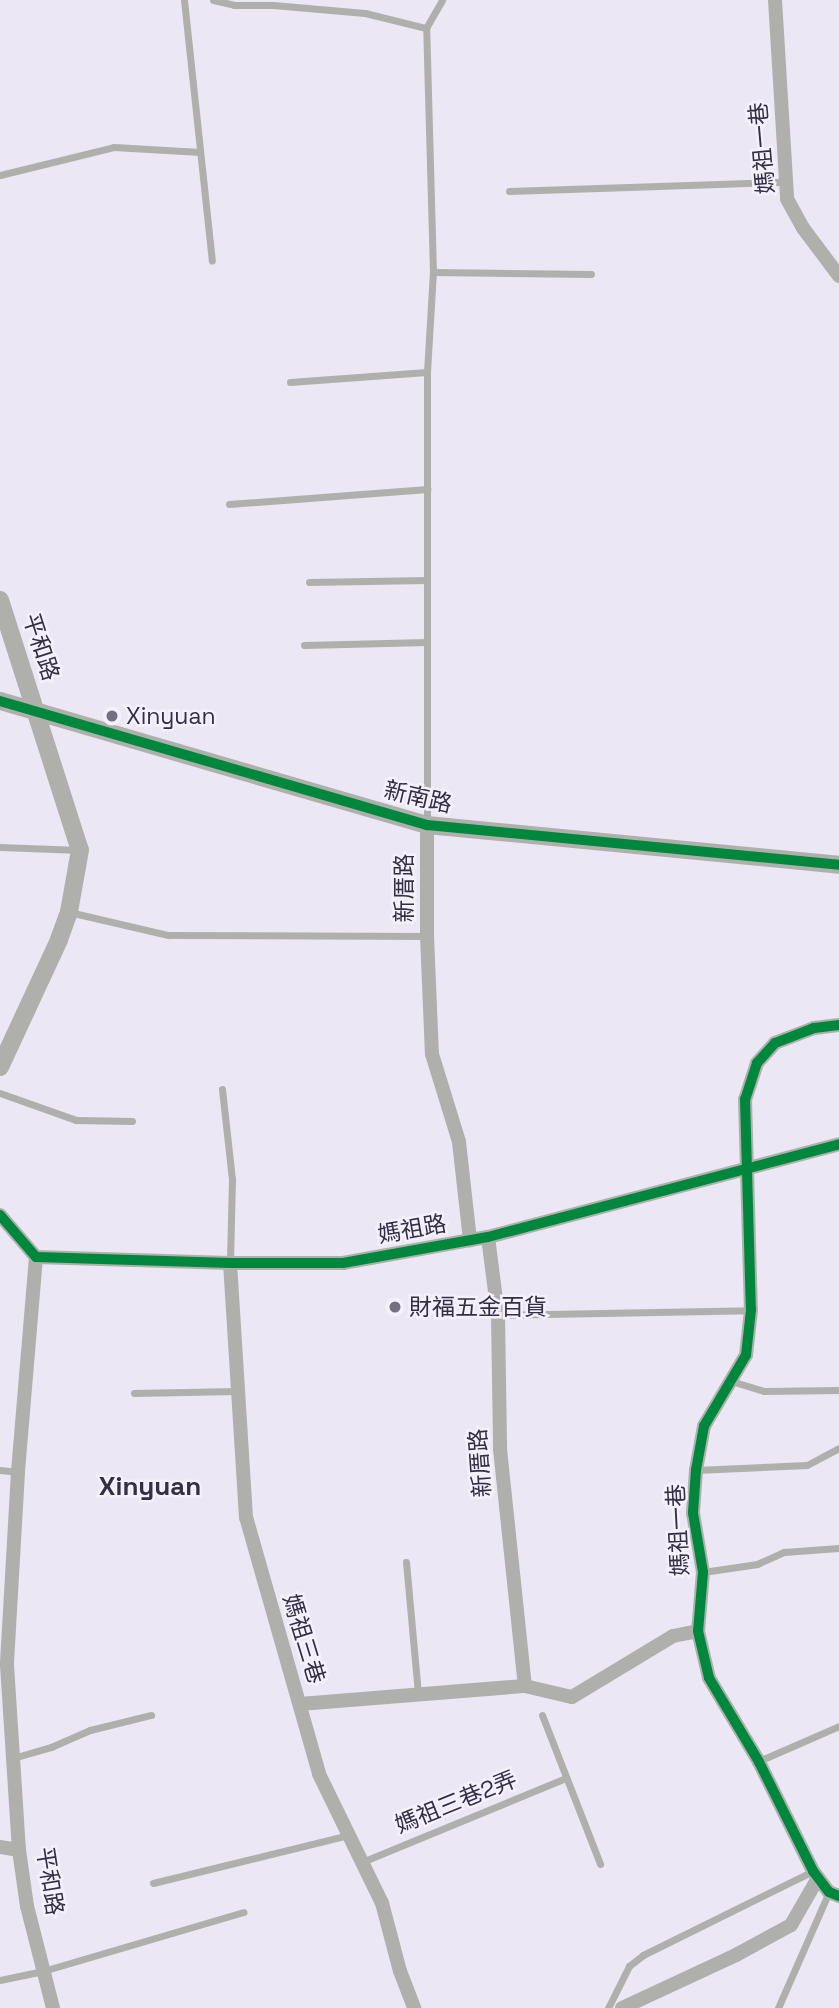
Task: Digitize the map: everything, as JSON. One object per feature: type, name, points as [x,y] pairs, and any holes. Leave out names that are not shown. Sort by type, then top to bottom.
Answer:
[{"type":"street","name":"媽祖一巷","points":[[775,0],[788,199],[803,228],[839,276]]},
{"type":"street","name":"平和路","points":[[0,600],[80,850]]},
{"type":"street","name":"新南路","points":[[0,701],[427,825],[839,865]]},
{"type":"street","name":"新厝路","points":[[427,825],[426,936],[432,1054],[459,1142],[470,1240]]},
{"type":"street","points":[[0,1067],[69,912],[80,850]]},
{"type":"street","name":"媽祖一巷","points":[[834,1894],[815,1874],[759,1762],[709,1678],[698,1631],[704,1572],[693,1513],[696,1470],[704,1426],[746,1355],[751,1310],[745,1099],[757,1063],[775,1043],[814,1028],[839,1025]]},
{"type":"street","name":"媽祖路","points":[[36,1257],[230,1264],[343,1263],[488,1237],[839,1144]]},
{"type":"street","points":[[0,1214],[36,1257]]},
{"type":"street","name":"新厝路","points":[[488,1237],[498,1315],[500,1449],[525,1686]]},
{"type":"street","name":"平和路","points":[[36,1257],[4,1665],[19,1850],[27,1906],[53,2008]]},
{"type":"street","name":"媽祖三巷","points":[[230,1264],[246,1517],[319,1774],[382,1903],[400,1971],[414,2008]]},
{"type":"street","points":[[300,1704],[525,1686],[572,1697],[673,1636],[698,1631]]},
{"type":"street","points":[[0,1847],[19,1850]]},
{"type":"street","points":[[622,2008],[736,1955],[791,1924],[815,1874]]},
{"type":"lane","points":[[184,0],[212,261]]},
{"type":"lane","points":[[213,0],[234,5],[273,5],[365,13],[426,28]]},
{"type":"lane","points":[[427,825],[427,372],[433,272],[426,28],[442,0]]},
{"type":"lane","points":[[0,175],[114,147],[200,152]]},
{"type":"lane","points":[[509,191],[785,182]]},
{"type":"lane","points":[[433,272],[590,274]]},
{"type":"lane","points":[[290,382],[427,372]]},
{"type":"lane","points":[[229,504],[427,489]]},
{"type":"lane","points":[[309,582],[427,580]]},
{"type":"lane","points":[[304,645],[427,642]]},
{"type":"lane","points":[[0,847],[80,850]]},
{"type":"lane","points":[[69,912],[168,935],[426,936]]},
{"type":"lane","points":[[222,1089],[232,1179],[230,1264]]},
{"type":"lane","points":[[0,1093],[76,1120],[132,1121]]},
{"type":"lane","points":[[498,1315],[751,1310]]},
{"type":"lane","points":[[731,1381],[764,1391],[839,1390]]},
{"type":"lane","points":[[134,1393],[237,1391]]},
{"type":"lane","points":[[696,1470],[807,1465],[839,1448]]},
{"type":"lane","points":[[0,1470],[18,1472]]},
{"type":"lane","points":[[704,1572],[757,1564],[784,1552],[839,1548]]},
{"type":"lane","points":[[405,1562],[418,1694]]},
{"type":"lane","points":[[542,1715],[600,1864]]},
{"type":"lane","points":[[13,1758],[51,1747],[90,1730],[151,1716]]},
{"type":"lane","points":[[759,1762],[839,1726]]},
{"type":"lane","name":"媽祖三巷2弄","points":[[362,1862],[566,1778]]},
{"type":"lane","points":[[153,1883],[349,1835]]},
{"type":"lane","points":[[608,2008],[629,1966],[642,1955],[815,1874]]},
{"type":"lane","points":[[778,2008],[834,1894]]},
{"type":"lane","points":[[0,1980],[43,1971],[243,1912]]},
{"type":"cycle path","points":[[0,701],[427,825],[839,865]]},
{"type":"cycle path","points":[[839,1025],[814,1028],[775,1043],[757,1063],[745,1099],[751,1310],[746,1355],[704,1426],[696,1470],[693,1513],[703,1572],[698,1631],[709,1678],[759,1762],[813,1871],[829,1892],[839,1896]]},
{"type":"cycle path","points":[[0,1215],[36,1257],[230,1263],[343,1263],[488,1237],[839,1144]]},
{"type":"place","name":"Xinyuan","points":[[112,716]]},
{"type":"place","name":"財福五金百貨","points":[[395,1307]]},
{"type":"district","name":"Xinyuan","points":[[150,1487]]}]
